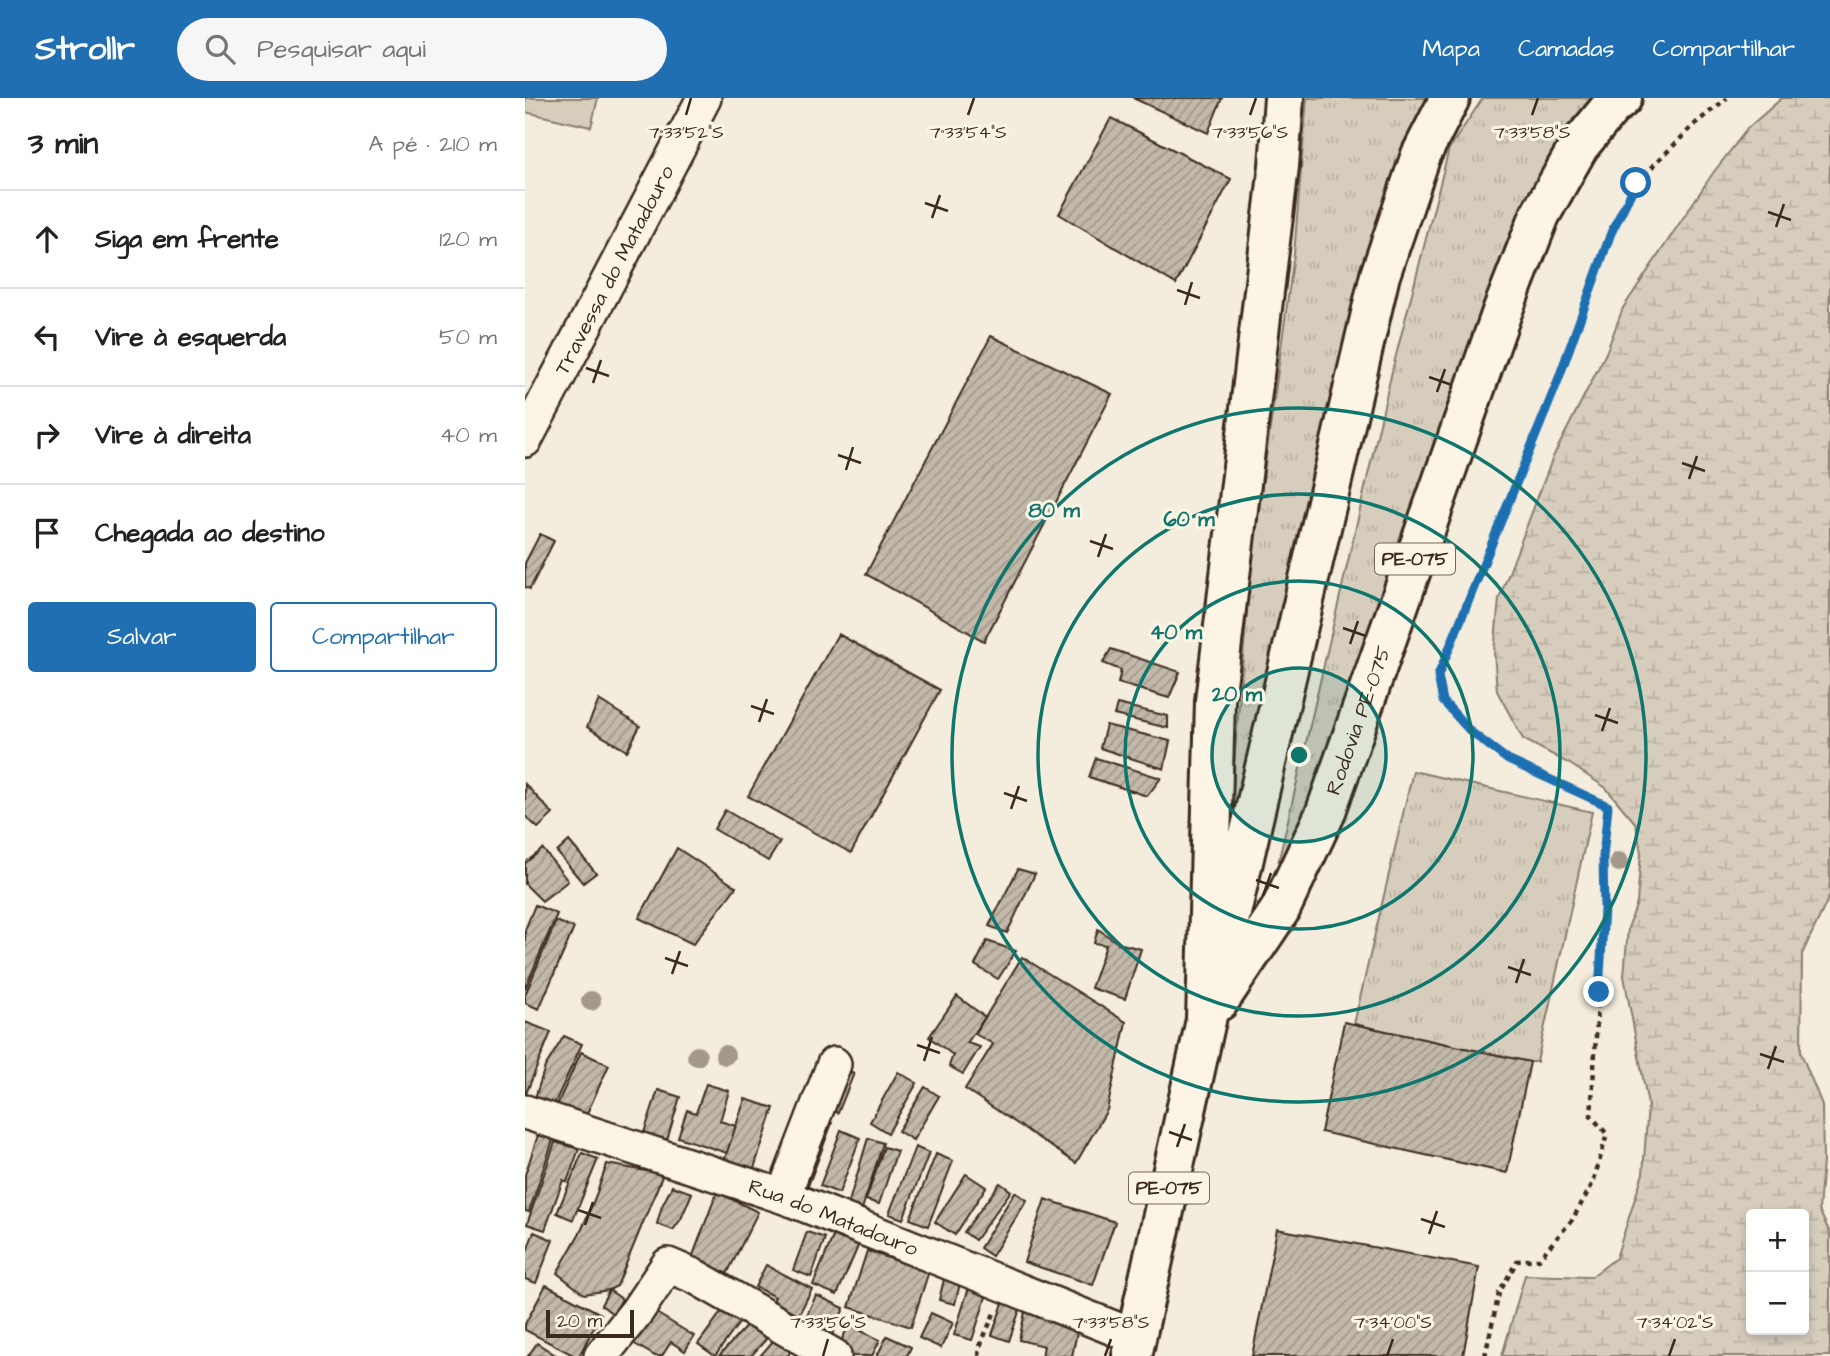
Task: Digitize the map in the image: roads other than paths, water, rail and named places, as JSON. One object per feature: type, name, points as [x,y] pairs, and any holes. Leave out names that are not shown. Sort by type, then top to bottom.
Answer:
[{"type":"main road","points":[[1206,1020],[1215,701],[1279,166],[1284,98]]},
{"type":"main road","name":"PE-075","points":[[1206,1020],[1380,275],[1421,155],[1450,98]]},
{"type":"main road","name":"Rodovia PE-075","points":[[1134,1347],[1206,1020],[1280,911],[1325,814],[1502,312],[1540,215],[1579,146],[1610,108],[1622,98]]},
{"type":"street","name":"Travessa do Matadouro","points":[[525,440],[704,98]]},
{"type":"street","points":[[785,1197],[834,1064]]},
{"type":"street","name":"Rua do Matadouro","points":[[525,1112],[785,1197],[1006,1284],[1134,1347]]},
{"type":"street","points":[[601,1356],[669,1265],[696,1277],[834,1356]]}]
